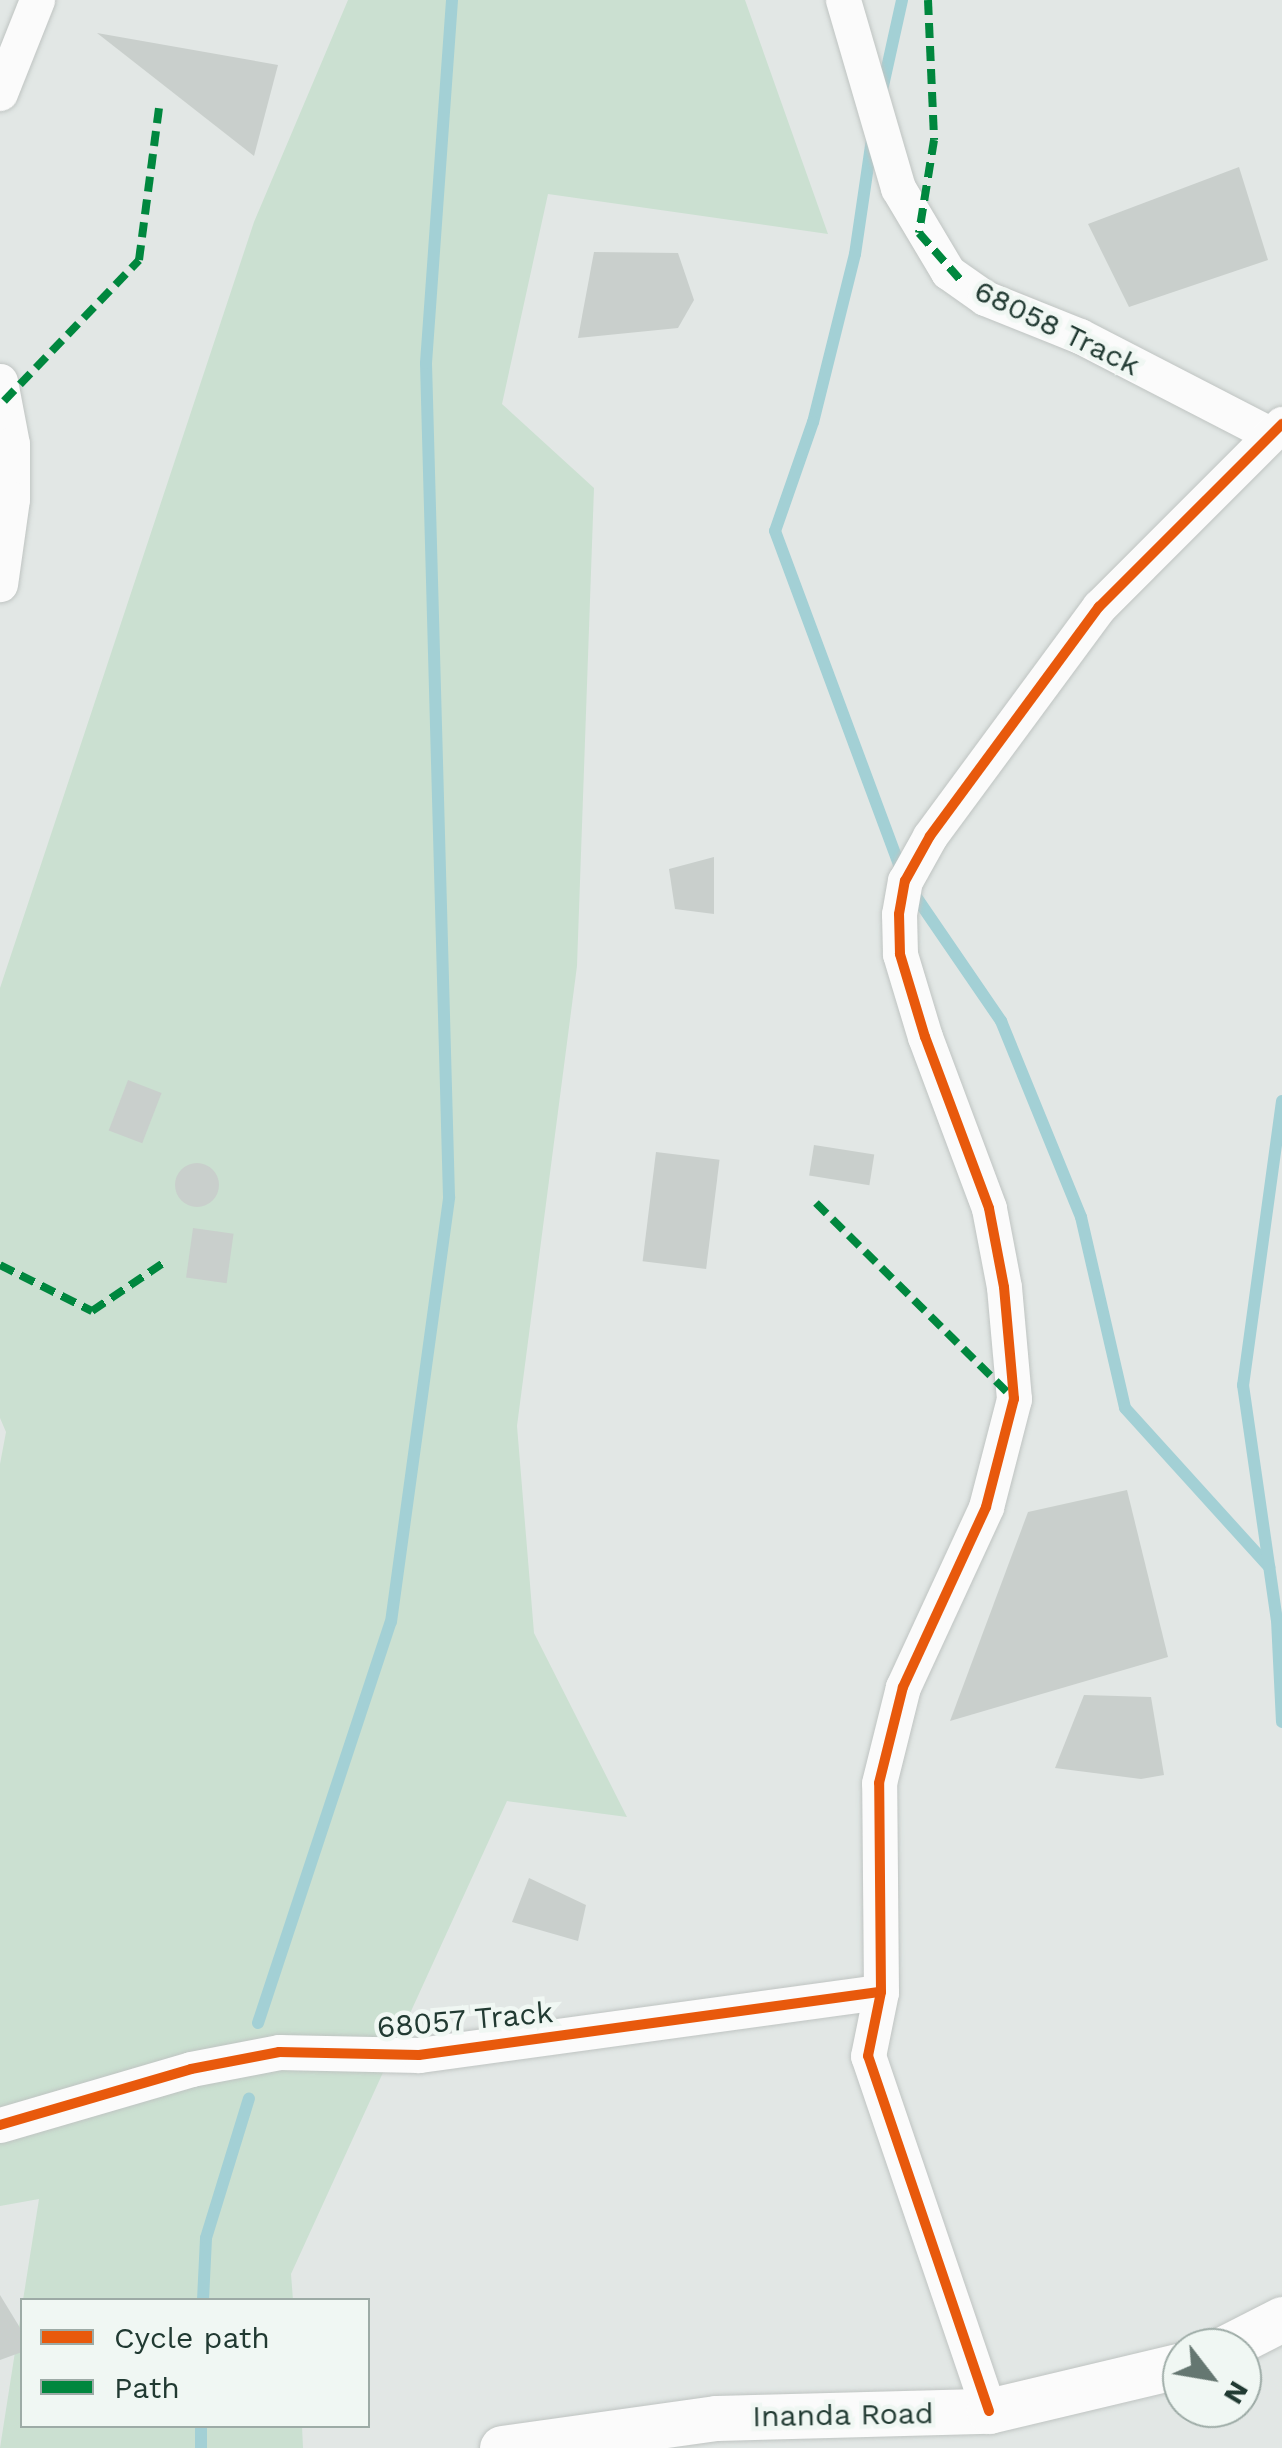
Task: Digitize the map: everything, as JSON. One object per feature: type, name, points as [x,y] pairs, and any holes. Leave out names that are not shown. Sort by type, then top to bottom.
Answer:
[{"type":"street","points":[[0,93],[37,0]]},
{"type":"street","name":"68058 Track","points":[[843,0],[898,188],[948,272],[986,298],[1080,336],[1276,429]]},
{"type":"street","points":[[0,381],[12,444],[0,584]]},
{"type":"street","points":[[989,2411],[868,2056],[881,1992],[878,1784],[902,1687],[986,1507],[1014,1399],[1004,1287],[989,1208],[900,954],[905,881],[974,768],[1099,606],[1276,429]]},
{"type":"street","name":"68057 Track","points":[[0,2126],[191,2069],[279,2052],[418,2055],[881,1992]]},
{"type":"street","name":"Inanda Road","points":[[502,2448],[716,2418],[989,2411],[1162,2370]]},
{"type":"green space","points":[[348,0],[745,0],[828,234],[548,194],[502,404],[594,488],[577,966],[517,1426],[534,1633],[627,1817],[507,1801],[291,2274],[293,2298],[23,2298],[39,2199],[0,2206],[0,1464],[6,1432],[0,1418],[0,988],[254,222]]},
{"type":"green space","points":[[20,2320],[20,2428],[302,2428],[303,2448],[0,2448]]},
{"type":"building","points":[[97,33],[278,65],[254,156]]},
{"type":"building","points":[[1239,167],[1268,260],[1129,307],[1088,224]]},
{"type":"building","points":[[594,252],[678,253],[694,300],[678,328],[578,338]]},
{"type":"building","points":[[714,857],[714,914],[675,909],[669,869]]},
{"type":"building","points":[[128,1080],[162,1093],[142,1143],[109,1130]]},
{"type":"building","points":[[814,1145],[874,1155],[869,1185],[809,1176]]},
{"type":"building","points":[[656,1152],[720,1160],[706,1269],[643,1261]]},
{"type":"building","points":[[197,1163],[212,1170],[219,1185],[212,1200],[197,1207],[182,1200],[175,1185],[182,1170]]},
{"type":"building","points":[[193,1228],[234,1234],[227,1283],[186,1278]]},
{"type":"building","points":[[1127,1490],[1168,1657],[950,1721],[1028,1512]]},
{"type":"building","points":[[1084,1695],[1151,1697],[1164,1775],[1141,1779],[1055,1768]]},
{"type":"building","points":[[529,1878],[586,1905],[578,1941],[512,1922]]},
{"type":"building","points":[[0,2295],[20,2328],[20,2353],[0,2360]]},
{"type":"waterway","points":[[258,2023],[391,1622],[449,1197],[426,363],[452,0]]},
{"type":"waterway","points":[[881,95],[902,0]]},
{"type":"waterway","points":[[872,139],[855,254],[813,422],[775,531],[902,873]]},
{"type":"waterway","points":[[912,891],[1001,1021],[1081,1217],[1125,1408],[1269,1567]]},
{"type":"waterway","points":[[1282,1101],[1243,1385],[1277,1620],[1282,1722]]},
{"type":"waterway","points":[[203,2298],[206,2238],[249,2098]]},
{"type":"waterway","points":[[201,2428],[201,2448]]},
{"type":"marked path","points":[[928,0],[934,140],[919,233],[964,284]]},
{"type":"marked path","points":[[4,401],[139,260],[159,108]]},
{"type":"marked path","points":[[816,1203],[1014,1399]]},
{"type":"marked path","points":[[0,1265],[92,1311],[166,1261]]},
{"type":"cycle path","points":[[989,2411],[868,2056],[881,1992],[879,1783],[903,1687],[986,1507],[1014,1399],[1004,1287],[989,1208],[925,1037],[900,954],[899,914],[905,881],[930,836],[1099,607],[1282,424]]},
{"type":"cycle path","points":[[0,2125],[191,2069],[279,2052],[419,2055],[881,1992]]}]
